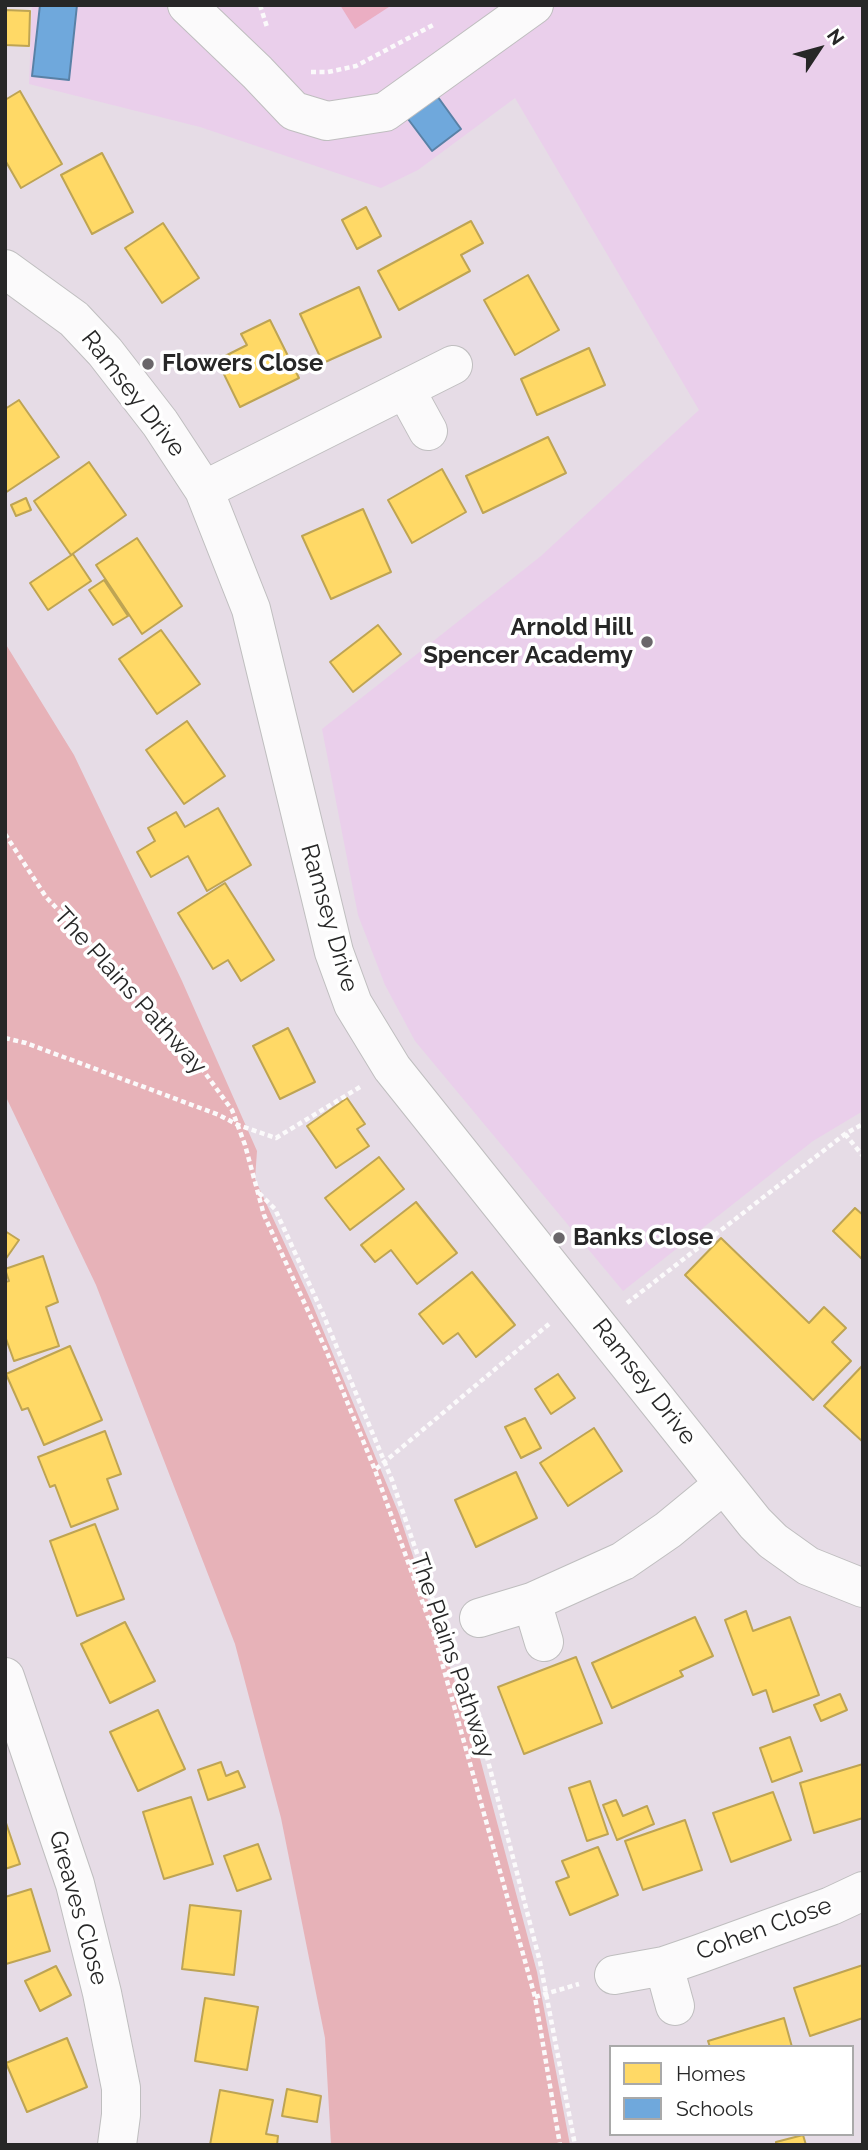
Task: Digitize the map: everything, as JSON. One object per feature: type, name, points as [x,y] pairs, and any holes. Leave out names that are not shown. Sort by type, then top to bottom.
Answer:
[{"type":"street","points":[[187,5],[221,19],[293,111],[327,121],[385,112],[534,5]]},
{"type":"street","name":"Ramsey Drive","points":[[5,269],[74,319],[105,352],[160,423],[204,490],[251,609],[334,952],[353,1003],[392,1068],[755,1523],[808,1566],[863,1588]]},
{"type":"street","points":[[204,490],[453,365]]},
{"type":"street","points":[[405,389],[428,431]]},
{"type":"street","points":[[479,1618],[532,1602],[632,1556],[724,1484]]},
{"type":"street","points":[[532,1602],[544,1642]]},
{"type":"street","name":"Greaves Close","points":[[5,1677],[75,1884],[103,1993],[121,2088],[117,2145]]},
{"type":"street","name":"Cohen Close","points":[[614,1975],[664,1966],[831,1906],[863,1891]]},
{"type":"street","name":"Cohen Close","points":[[664,1966],[675,2007]]},
{"type":"path","points":[[260,5],[270,33]]},
{"type":"path","points":[[308,72],[328,72],[356,66],[400,43]]},
{"type":"path","name":"The Plains Pathway","points":[[5,834],[46,897],[181,1040],[232,1110],[264,1215],[326,1350],[376,1470],[434,1634],[535,1997],[560,2145]]},
{"type":"path","points":[[5,1038],[26,1042],[276,1138],[392,1068]]},
{"type":"path","points":[[376,1470],[384,1461],[589,1312],[863,1124]]},
{"type":"path","points":[[845,1134],[863,1157]]},
{"type":"path","name":"The Plains Pathway","points":[[258,1192],[275,1209],[323,1314],[384,1461],[440,1619]]},
{"type":"path","name":"The Plains Pathway","points":[[434,1634],[444,1631],[480,1730],[547,1993],[575,2145]]},
{"type":"path","points":[[535,1997],[547,1993]]},
{"type":"shaded area","name":"Arnold Hill Spencer Academy","points":[[32,5],[863,5],[863,1111],[813,1141],[623,1291],[415,1041],[385,985],[358,915],[322,729],[541,556],[699,410],[515,98],[418,170],[381,188],[200,127],[29,84]]},
{"type":"shaded area","points":[[340,5],[392,5],[355,29]]},
{"type":"shaded area","points":[[5,643],[74,755],[182,981],[257,1151],[255,1179],[311,1301],[399,1514],[478,1751],[537,1972],[570,2145],[331,2145],[325,2038],[281,1818],[235,1644],[96,1285],[5,1095]]},
{"type":"building: Homes","points":[[5,10],[30,11],[29,46],[5,45]]},
{"type":"building: Homes","points":[[20,91],[62,164],[21,188],[5,160],[5,100]]},
{"type":"building: Homes","points":[[102,153],[133,212],[92,234],[61,175]]},
{"type":"building: Homes","points":[[366,207],[381,236],[357,249],[342,220]]},
{"type":"building: Homes","points":[[471,221],[483,243],[461,255],[470,271],[399,310],[378,271]]},
{"type":"building: Homes","points":[[163,223],[199,278],[162,303],[125,248]]},
{"type":"building: Homes","points":[[528,275],[559,330],[515,355],[484,300]]},
{"type":"building: Homes","points":[[359,287],[381,337],[323,363],[300,314]]},
{"type":"building: Homes","points":[[270,320],[299,378],[240,407],[217,360],[247,345],[241,334]]},
{"type":"building: Homes","points":[[589,348],[605,385],[537,415],[521,379]]},
{"type":"building: Homes","points":[[19,400],[59,457],[5,493],[5,409]]},
{"type":"building: Homes","points":[[548,437],[566,473],[483,513],[466,476]]},
{"type":"building: Homes","points":[[89,462],[126,515],[71,555],[34,501]]},
{"type":"building: Homes","points":[[442,469],[466,512],[412,543],[388,500]]},
{"type":"building: Homes","points":[[26,498],[31,510],[16,516],[11,505]]},
{"type":"building: Homes","points":[[363,509],[391,572],[331,599],[302,536]]},
{"type":"building: Homes","points":[[137,538],[182,606],[142,634],[96,565]]},
{"type":"building: Homes","points":[[73,554],[91,581],[48,610],[30,583]]},
{"type":"building: Homes","points":[[104,580],[128,616],[113,625],[89,590]]},
{"type":"building: Homes","points":[[378,625],[401,654],[353,692],[330,662]]},
{"type":"building: Homes","points":[[161,630],[200,684],[157,714],[119,659]]},
{"type":"building: Homes","points":[[187,721],[225,776],[184,804],[146,750]]},
{"type":"building: Homes","points":[[218,808],[251,865],[207,891],[188,856],[151,877],[137,852],[155,841],[148,828],[176,812],[185,827]]},
{"type":"building: Homes","points":[[225,883],[274,960],[241,981],[228,960],[213,969],[178,913]]},
{"type":"building: Homes","points":[[288,1028],[315,1082],[280,1099],[253,1046]]},
{"type":"building: Homes","points":[[347,1098],[365,1124],[357,1129],[369,1146],[336,1168],[307,1126]]},
{"type":"building: Homes","points":[[379,1157],[404,1189],[350,1230],[325,1198]]},
{"type":"building: Homes","points":[[416,1202],[457,1253],[417,1284],[391,1250],[375,1262],[361,1245]]},
{"type":"building: Homes","points":[[855,1208],[863,1215],[863,1260],[833,1231]]},
{"type":"building: Homes","points":[[5,1231],[19,1240],[5,1260]]},
{"type":"building: Homes","points":[[721,1238],[809,1323],[824,1307],[846,1328],[832,1342],[851,1361],[813,1400],[685,1275]]},
{"type":"building: Homes","points":[[43,1256],[58,1302],[46,1307],[59,1346],[14,1361],[5,1336],[5,1282],[9,1281],[5,1269]]},
{"type":"building: Homes","points":[[472,1272],[515,1325],[476,1357],[458,1333],[443,1344],[419,1314]]},
{"type":"building: Homes","points":[[70,1346],[102,1420],[44,1445],[28,1408],[22,1410],[6,1374]]},
{"type":"building: Homes","points":[[863,1365],[863,1442],[824,1406]]},
{"type":"building: Homes","points":[[558,1374],[575,1398],[551,1414],[535,1389]]},
{"type":"building: Homes","points":[[525,1418],[541,1448],[521,1458],[505,1427]]},
{"type":"building: Homes","points":[[594,1428],[622,1471],[568,1506],[540,1463]]},
{"type":"building: Homes","points":[[105,1431],[121,1474],[107,1479],[118,1509],[71,1527],[55,1485],[50,1487],[38,1457]]},
{"type":"building: Homes","points":[[516,1472],[537,1518],[476,1547],[455,1500]]},
{"type":"building: Homes","points":[[95,1524],[124,1599],[77,1616],[50,1541]]},
{"type":"building: Homes","points":[[746,1611],[753,1631],[790,1617],[819,1695],[773,1712],[766,1690],[753,1695],[725,1620]]},
{"type":"building: Homes","points":[[695,1617],[713,1656],[680,1671],[683,1676],[612,1708],[592,1663]]},
{"type":"building: Homes","points":[[125,1622],[155,1681],[110,1703],[81,1644]]},
{"type":"building: Homes","points":[[576,1657],[602,1723],[524,1754],[498,1687]]},
{"type":"building: Homes","points":[[840,1694],[847,1710],[821,1721],[814,1705]]},
{"type":"building: Homes","points":[[158,1710],[185,1769],[138,1791],[110,1732]]},
{"type":"building: Homes","points":[[790,1737],[802,1771],[772,1782],[760,1748]]},
{"type":"building: Homes","points":[[221,1762],[226,1776],[238,1771],[245,1787],[208,1800],[198,1770]]},
{"type":"building: Homes","points":[[863,1764],[863,1818],[814,1833],[800,1783]]},
{"type":"building: Homes","points":[[590,1781],[608,1834],[587,1841],[569,1788]]},
{"type":"building: Homes","points":[[773,1792],[791,1840],[731,1862],[713,1813]]},
{"type":"building: Homes","points":[[191,1797],[213,1864],[164,1879],[143,1812]]},
{"type":"building: Homes","points":[[616,1800],[623,1816],[647,1806],[654,1824],[617,1840],[603,1805]]},
{"type":"building: Homes","points":[[5,1820],[20,1864],[5,1869]]},
{"type":"building: Homes","points":[[685,1820],[702,1870],[643,1890],[625,1841]]},
{"type":"building: Homes","points":[[258,1844],[271,1879],[237,1891],[224,1856]]},
{"type":"building: Homes","points":[[598,1847],[618,1895],[570,1915],[556,1882],[569,1877],[562,1861]]},
{"type":"building: Homes","points":[[31,1889],[50,1951],[6,1964],[5,1897]]},
{"type":"building: Homes","points":[[190,1905],[241,1911],[234,1975],[182,1969]]},
{"type":"building: Homes","points":[[863,1965],[863,2018],[810,2036],[794,1988]]},
{"type":"building: Homes","points":[[56,1966],[71,1995],[40,2011],[25,1981]]},
{"type":"building: Homes","points":[[205,1998],[258,2007],[247,2070],[195,2061]]},
{"type":"building: Homes","points":[[784,2018],[791,2045],[709,2045],[708,2041]]},
{"type":"building: Homes","points":[[67,2038],[87,2087],[27,2112],[6,2063]]},
{"type":"building: Homes","points":[[287,2089],[321,2096],[317,2122],[282,2116]]},
{"type":"building: Homes","points":[[220,2090],[273,2100],[266,2134],[278,2136],[277,2145],[210,2145]]},
{"type":"building: Homes","points":[[803,2136],[806,2145],[776,2145],[776,2142]]},
{"type":"building: Schools","points":[[40,5],[77,5],[69,80],[32,76]]},
{"type":"building: Schools","points":[[435,93],[461,129],[432,151],[405,115]]},
{"type":"place","name":"Flowers Close","points":[[148,364]]},
{"type":"place","name":"Arnold Hill Spencer Academy","points":[[647,642]]},
{"type":"place","name":"Banks Close","points":[[559,1238]]}]
